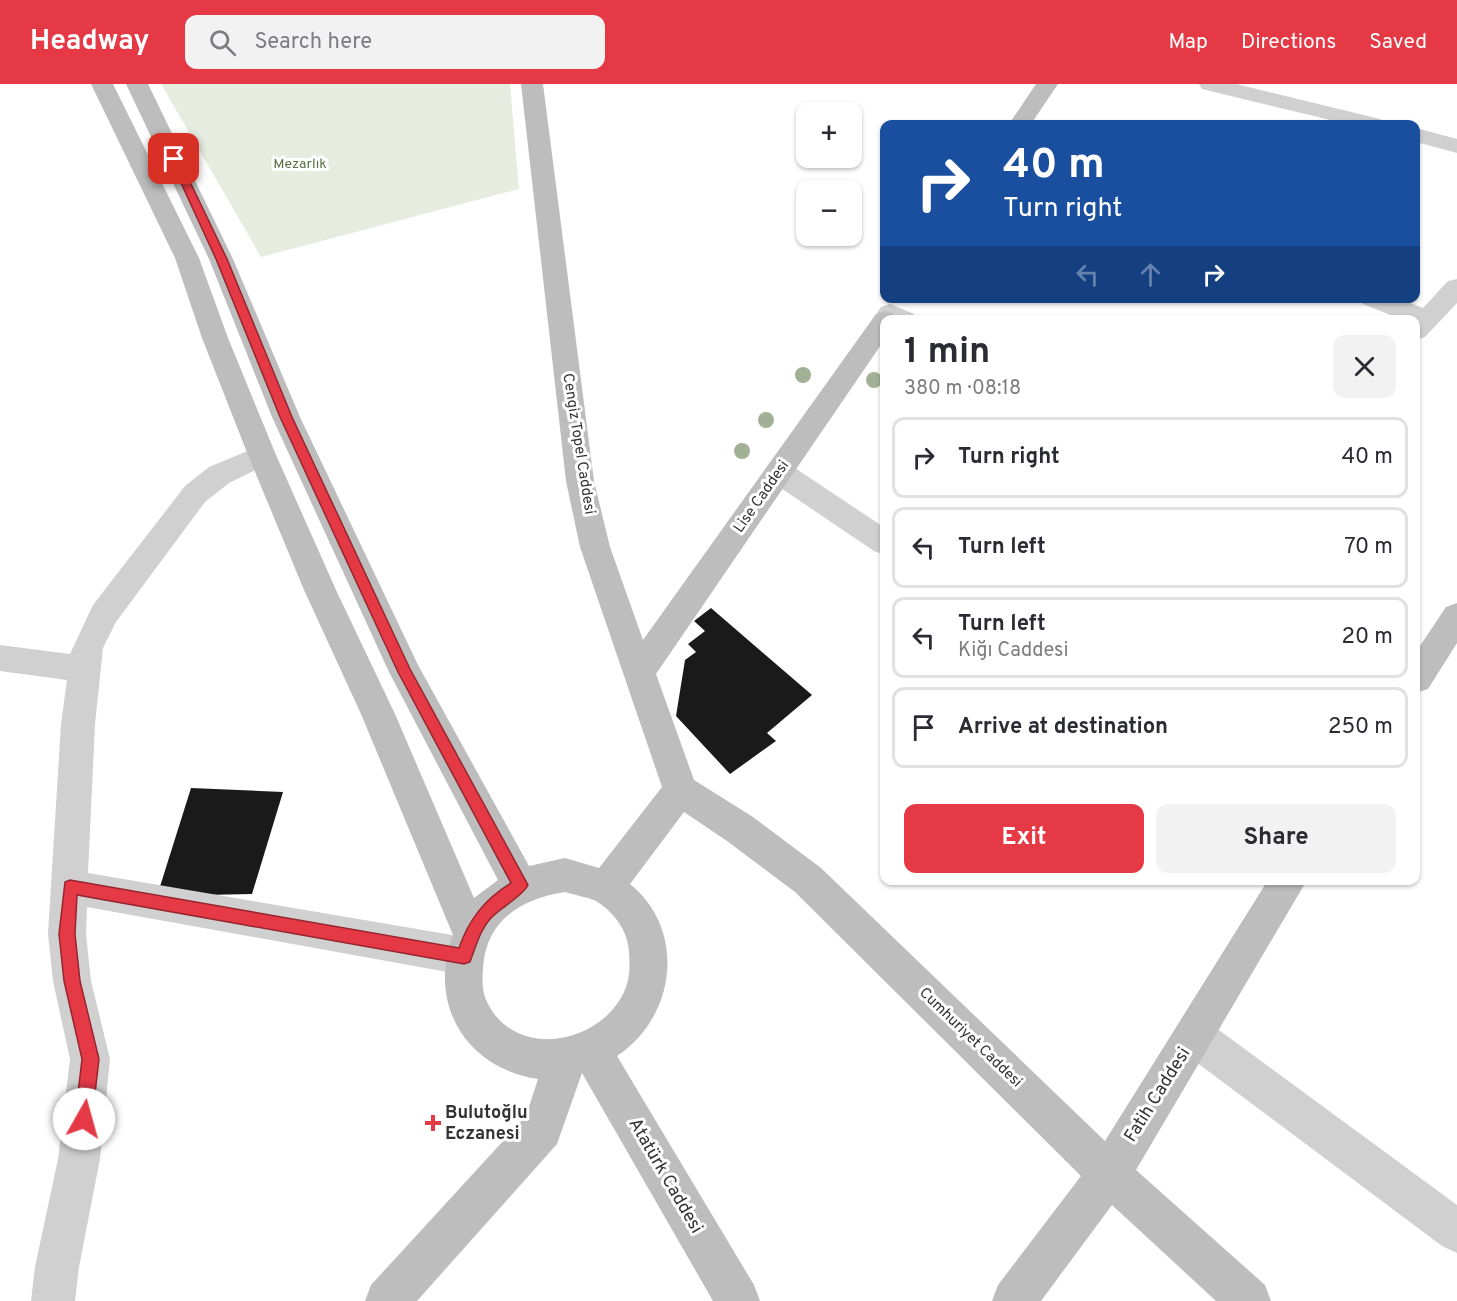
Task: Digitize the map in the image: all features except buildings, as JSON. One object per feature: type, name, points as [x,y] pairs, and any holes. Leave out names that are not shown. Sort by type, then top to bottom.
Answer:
[{"type":"main road","points":[[102,84],[187,258],[215,338],[262,455],[320,590],[383,725],[468,945]]},
{"type":"main road","points":[[137,84],[217,249],[286,417],[405,672],[520,885]]},
{"type":"main road","name":"Cengiz Topel Caddesi","points":[[532,84],[580,481],[595,547],[680,790]]},
{"type":"main road","points":[[1023,120],[1047,84]]},
{"type":"main road","name":"Lise Caddesi","points":[[638,673],[880,332]]},
{"type":"main road","points":[[1420,673],[1457,615]]},
{"type":"main road","points":[[607,886],[680,790]]},
{"type":"main road","name":"Cumhuriyet Caddesi","points":[[680,790],[740,829],[808,880],[1109,1174],[1249,1301]]},
{"type":"main road","points":[[565,875],[587,878],[607,886],[626,900],[641,919],[649,942],[651,966],[646,991],[634,1015],[615,1035],[578,1055],[538,1060],[513,1053],[491,1040],[476,1022],[466,1002],[462,979],[468,945],[484,914],[520,885],[542,878],[565,875]]},
{"type":"main road","name":"Fatih Caddesi","points":[[1014,1301],[1109,1174],[1286,885]]},
{"type":"main road","points":[[387,1301],[542,1129],[578,1055]]},
{"type":"main road","name":"Atatürk Caddesi","points":[[578,1055],[738,1301]]},
{"type":"street","points":[[1210,84],[1356,120]]},
{"type":"street","points":[[1420,136],[1457,146]]},
{"type":"street","points":[[1421,325],[1457,287]]},
{"type":"street","points":[[1381,303],[1403,315]]},
{"type":"street","points":[[52,1301],[79,1159],[90,1059],[72,981],[67,934],[78,724],[87,648],[104,614],[195,494],[219,474],[262,455]]},
{"type":"street","points":[[779,472],[880,540]]},
{"type":"street","points":[[0,658],[85,669]]},
{"type":"street","points":[[70,887],[468,945]]},
{"type":"street","points":[[1194,1036],[1457,1231]]},
{"type":"green space","name":"Mezarlık","points":[[161,84],[510,84],[519,189],[261,257]]},
{"type":"place","name":"Bulutoğlu Eczanesi","points":[[433,1123]]},
{"type":"route","points":[[84,1119],[90,1059],[72,981],[67,934],[70,887],[464,956],[471,934],[484,914],[520,885],[405,672],[286,417],[221,259],[174,159]]}]
